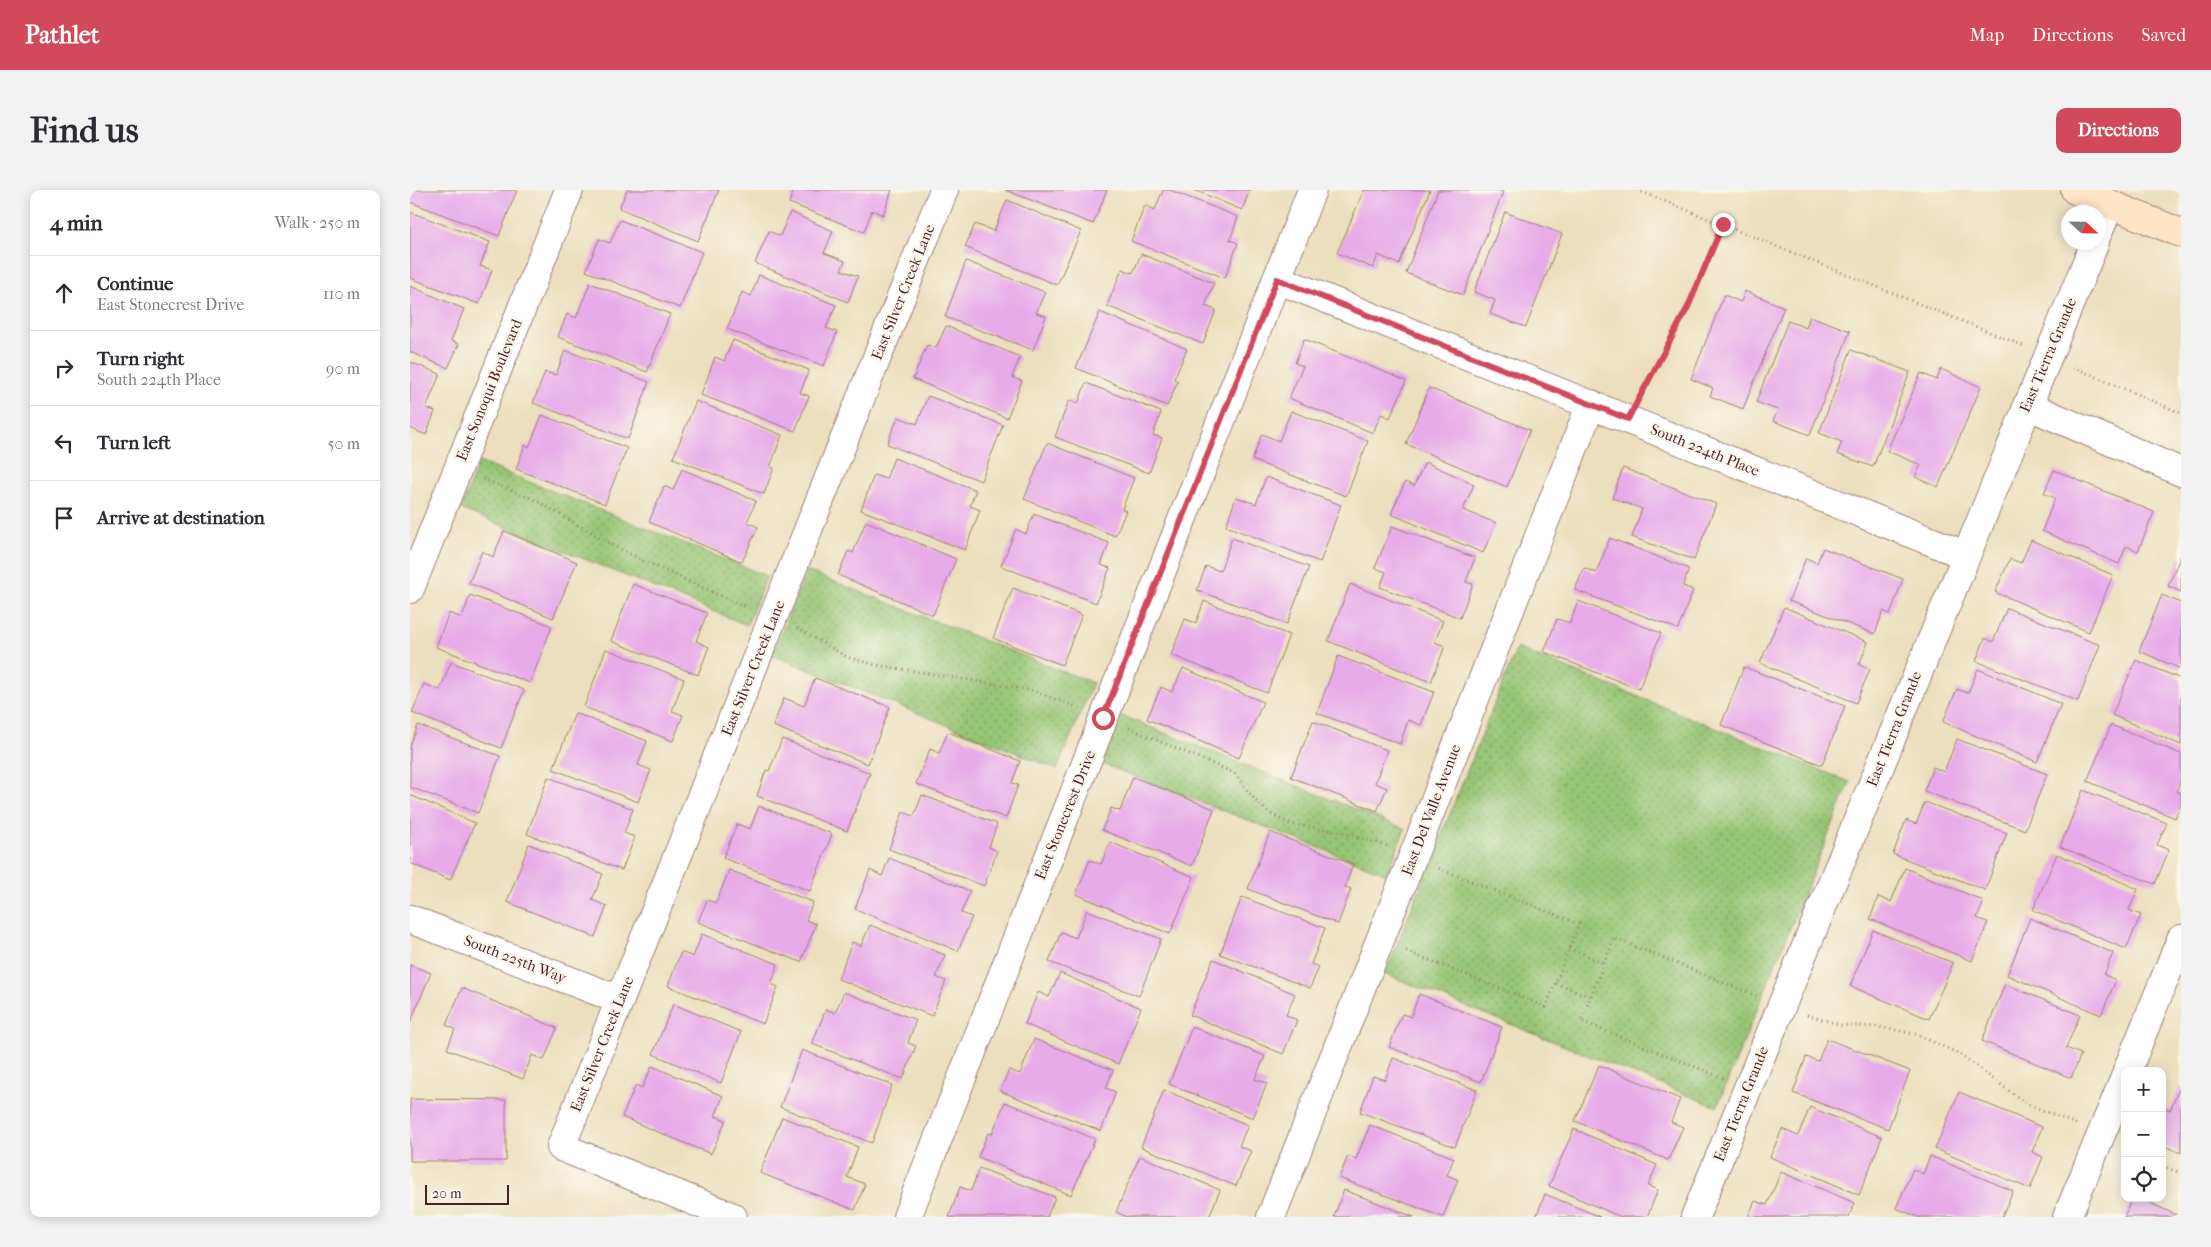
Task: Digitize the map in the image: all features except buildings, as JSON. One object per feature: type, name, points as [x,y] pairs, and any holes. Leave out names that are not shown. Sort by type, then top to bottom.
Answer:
[{"type":"street","name":"East Sonoqui Boulevard","points":[[410,589],[569,190]]},
{"type":"street","name":"East Silver Creek Lane","points":[[732,1217],[561,1147],[944,190]]},
{"type":"street","name":"East Stonecrest Drive","points":[[907,1217],[1312,190]]},
{"type":"street","points":[[2075,190],[2181,233]]},
{"type":"street","points":[[2106,214],[2110,204]]},
{"type":"street","name":"East Tierra Grande","points":[[1695,1217],[2092,250]]},
{"type":"street","name":"South 224th Place","points":[[1277,279],[1965,555]]},
{"type":"street","name":"East Del Valle Avenue","points":[[1271,1217],[1591,404]]},
{"type":"street","points":[[2028,405],[2181,472]]},
{"type":"street","name":"South 225th Way","points":[[410,919],[620,1000]]},
{"type":"street","points":[[2129,1067],[2181,939]]},
{"type":"street","points":[[2067,1217],[2121,1087]]},
{"type":"path","points":[[1637,190],[2048,356],[2181,413]]},
{"type":"path","points":[[1628,419],[1688,307],[1723,224]]},
{"type":"path","points":[[1569,948],[1604,963]]},
{"type":"path","points":[[1556,983],[1591,997]]},
{"type":"path","points":[[2166,1167],[2181,1173]]},
{"type":"green space","points":[[479,462],[767,576],[747,625],[461,509]]},
{"type":"green space","points":[[807,571],[1093,683],[1057,769],[772,655]]},
{"type":"green space","points":[[1517,648],[1850,782],[1717,1107],[1385,974]]},
{"type":"green space","points":[[1120,715],[1405,829],[1387,874],[1100,763]]},
{"type":"route","points":[[1103,718],[1277,279],[1628,419],[1688,307],[1723,224]]}]
